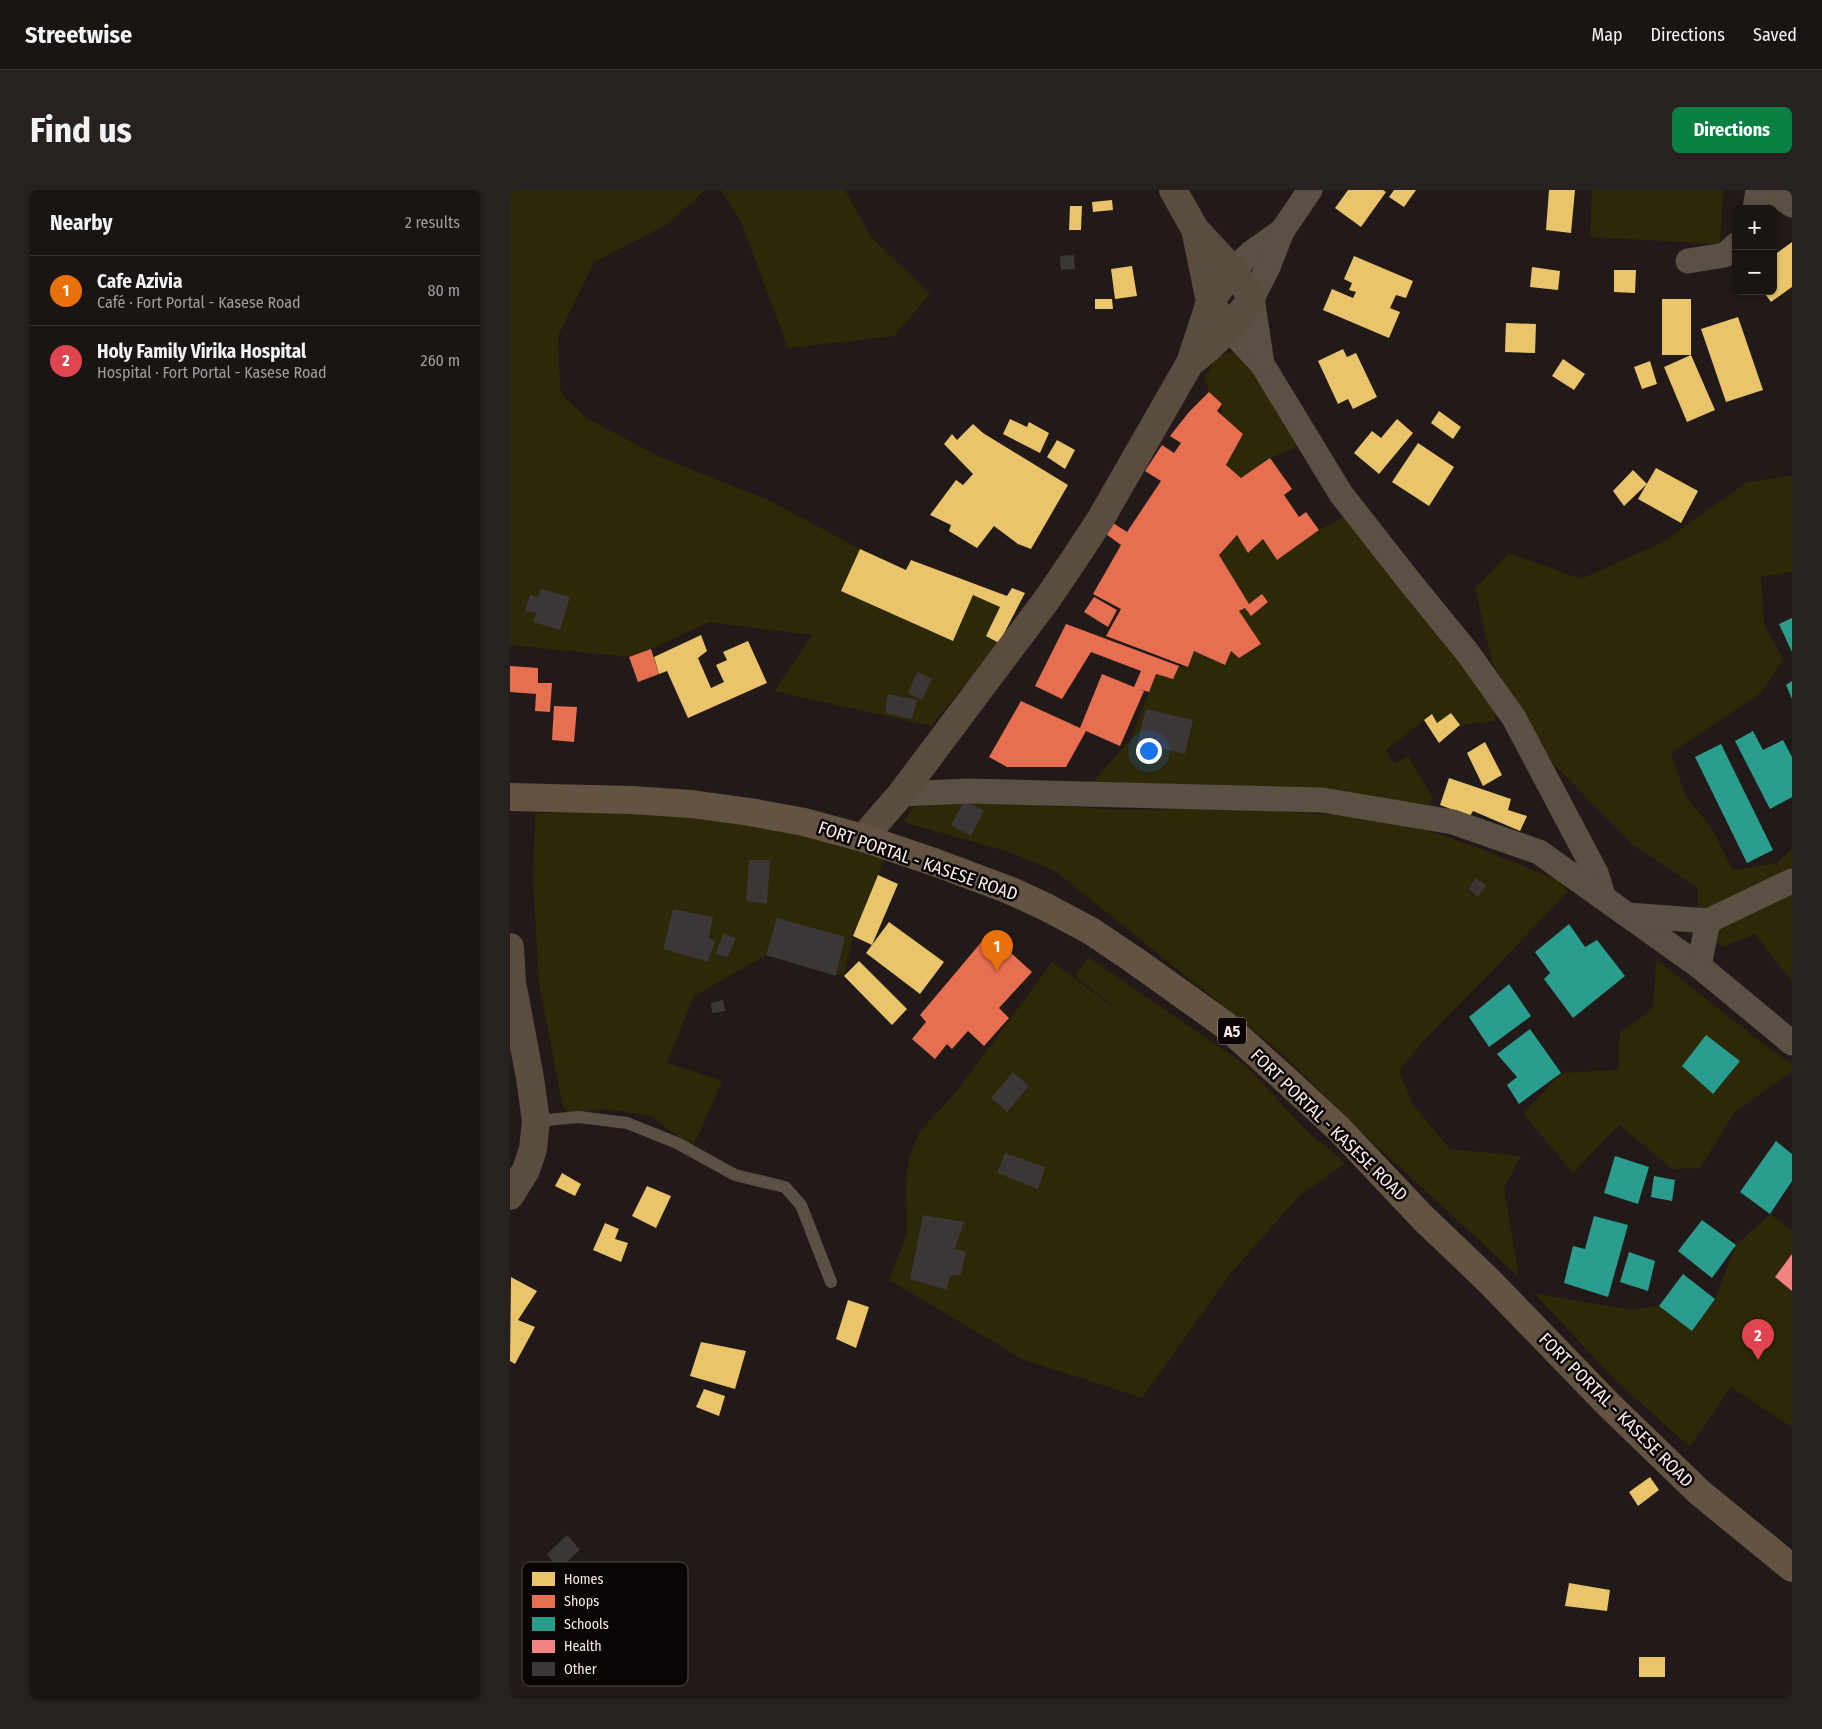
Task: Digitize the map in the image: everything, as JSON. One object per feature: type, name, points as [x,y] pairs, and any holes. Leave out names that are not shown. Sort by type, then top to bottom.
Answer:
[{"type":"highway","name":"FORT PORTAL - KASESE ROAD","points":[[510,797],[632,800],[691,804],[804,822],[863,838],[990,883],[1046,907],[1091,931],[1225,1025],[1339,1129],[1423,1218],[1489,1282],[1608,1404],[1699,1492],[1792,1568]]},
{"type":"street","points":[[1172,190],[1195,229],[1233,270],[1252,298],[1262,364]]},
{"type":"street","points":[[1190,363],[1209,349],[1229,329],[1252,298],[1268,267],[1282,231],[1310,190]]},
{"type":"street","points":[[1756,205],[1758,190]]},
{"type":"street","points":[[1770,190],[1792,205]]},
{"type":"street","points":[[1195,229],[1210,302],[1229,329],[1262,364],[1341,494],[1467,652],[1514,718],[1596,873],[1604,898]]},
{"type":"street","points":[[863,838],[901,794],[1059,582],[1100,520],[1190,363],[1210,302],[1233,270],[1251,253],[1282,231]]},
{"type":"street","points":[[1688,260],[1725,255],[1732,249]]},
{"type":"street","points":[[901,794],[978,791],[1322,800],[1453,822],[1539,852],[1699,966],[1792,1043]]},
{"type":"street","points":[[1628,915],[1708,921],[1792,880]]},
{"type":"street","points":[[1699,966],[1708,921]]},
{"type":"street","points":[[510,947],[512,982],[536,1121],[532,1149],[526,1170],[510,1196]]},
{"type":"lane","points":[[536,1121],[579,1117],[627,1123],[677,1143],[735,1175],[785,1187],[801,1205],[831,1282]]},
{"type":"shaded area","points":[[510,190],[705,190],[668,224],[594,262],[558,336],[562,395],[588,419],[660,457],[768,500],[860,549],[842,590],[953,641],[973,595],[1000,607],[986,636],[999,643],[931,726],[774,691],[812,635],[709,622],[629,657],[511,645],[510,648]]},
{"type":"shaded area","points":[[721,190],[845,190],[871,237],[930,294],[894,336],[788,348],[742,224]]},
{"type":"shaded area","points":[[1592,190],[1723,190],[1720,244],[1590,237]]},
{"type":"shaded area","points":[[1231,352],[1251,360],[1302,445],[1270,458],[1241,478],[1226,465],[1243,434],[1221,415],[1222,404],[1209,392],[1205,377],[1217,356]]},
{"type":"shaded area","points":[[1792,476],[1792,572],[1761,577],[1764,624],[1783,659],[1761,693],[1671,753],[1686,797],[1711,827],[1733,870],[1777,863],[1792,849],[1792,982],[1755,934],[1722,947],[1698,918],[1698,888],[1632,844],[1549,759],[1492,662],[1475,588],[1509,553],[1581,579],[1663,542],[1747,482]]},
{"type":"shaded area","points":[[1344,517],[1463,658],[1496,712],[1495,721],[1460,725],[1451,713],[1437,723],[1432,714],[1386,750],[1394,764],[1408,756],[1433,798],[1429,808],[1093,782],[1131,739],[1156,674],[1173,679],[1179,666],[1188,667],[1194,651],[1224,665],[1231,651],[1239,658],[1261,644],[1239,611],[1245,608],[1251,615],[1268,602],[1262,594],[1249,604],[1219,555],[1237,535],[1263,539],[1277,560],[1319,530]]},
{"type":"shaded area","points":[[947,804],[1021,804],[1124,810],[1236,808],[1392,819],[1476,847],[1558,880],[1568,891],[1427,1037],[1399,1070],[1413,1105],[1450,1149],[1521,1156],[1504,1188],[1519,1277],[1369,1139],[1278,1050],[1055,871],[1006,851],[903,822],[914,807]]},
{"type":"shaded area","points":[[653,810],[733,816],[886,854],[853,936],[844,976],[766,955],[694,996],[667,1063],[722,1081],[693,1147],[650,1116],[605,1109],[569,1113],[563,1107],[539,984],[533,881],[535,813]]},
{"type":"shaded area","points":[[1088,957],[1244,1064],[1307,1131],[1345,1163],[1299,1196],[1231,1273],[1142,1398],[1022,1359],[889,1280],[907,1233],[906,1184],[909,1158],[920,1131],[957,1091],[1052,962],[1131,1020],[1075,976]]},
{"type":"shaded area","points":[[1656,959],[1792,1065],[1792,1071],[1734,1113],[1700,1168],[1672,1169],[1619,1125],[1573,1173],[1523,1114],[1561,1073],[1618,1070],[1620,1032],[1653,1009]]},
{"type":"shaded area","points":[[1770,1214],[1792,1230],[1792,1254],[1775,1277],[1792,1291],[1792,1425],[1790,1426],[1731,1387],[1690,1447],[1616,1381],[1534,1293],[1631,1310],[1659,1306],[1692,1331],[1715,1299],[1736,1245]]},
{"type":"building: Homes","points":[[1348,190],[1383,190],[1386,192],[1361,227],[1335,208]]},
{"type":"building: Homes","points":[[1394,190],[1416,190],[1404,207],[1389,197]]},
{"type":"building: Homes","points":[[1549,190],[1575,190],[1571,233],[1546,230]]},
{"type":"building: Homes","points":[[1112,200],[1113,210],[1093,212],[1092,202]]},
{"type":"building: Homes","points":[[1070,206],[1082,206],[1081,230],[1069,230]]},
{"type":"building: Homes","points":[[1792,242],[1792,287],[1771,302],[1766,295],[1777,295],[1777,253]]},
{"type":"building: Homes","points":[[1354,256],[1413,281],[1406,298],[1396,295],[1390,308],[1400,312],[1389,338],[1323,310],[1332,289],[1353,298],[1356,292],[1349,290],[1352,283],[1344,279]]},
{"type":"building: Homes","points":[[1132,266],[1137,296],[1115,299],[1111,269]]},
{"type":"building: Homes","points":[[1532,267],[1560,271],[1558,290],[1530,287]]},
{"type":"building: Homes","points":[[1614,270],[1636,270],[1635,293],[1614,292]]},
{"type":"building: Homes","points":[[1095,299],[1112,299],[1113,309],[1095,309]]},
{"type":"building: Homes","points":[[1662,299],[1691,299],[1691,355],[1662,355]]},
{"type":"building: Homes","points":[[1738,317],[1763,390],[1726,402],[1701,329]]},
{"type":"building: Homes","points":[[1506,323],[1536,324],[1535,353],[1505,352]]},
{"type":"building: Homes","points":[[1343,349],[1347,357],[1356,353],[1377,397],[1353,409],[1348,399],[1338,404],[1318,361]]},
{"type":"building: Homes","points":[[1691,355],[1715,410],[1687,422],[1664,367]]},
{"type":"building: Homes","points":[[1563,359],[1585,374],[1574,390],[1552,376]]},
{"type":"building: Homes","points":[[1650,361],[1657,384],[1642,389],[1634,367]]},
{"type":"building: Homes","points":[[1439,411],[1461,427],[1453,439],[1431,423]]},
{"type":"building: Homes","points":[[1010,419],[1027,427],[1029,422],[1049,433],[1040,453],[1003,434]]},
{"type":"building: Homes","points":[[1397,419],[1413,433],[1379,474],[1354,453],[1372,431],[1381,438]]},
{"type":"building: Homes","points":[[973,424],[983,433],[1068,485],[1031,549],[1018,544],[994,526],[977,548],[949,531],[951,525],[930,515],[956,480],[963,485],[973,474],[944,444],[952,434],[957,440]]},
{"type":"building: Homes","points":[[1057,440],[1075,450],[1065,469],[1047,457]]},
{"type":"building: Homes","points":[[1418,443],[1454,467],[1429,506],[1392,482]]},
{"type":"building: Homes","points":[[1656,468],[1698,491],[1681,523],[1638,499]]},
{"type":"building: Homes","points":[[1633,470],[1647,484],[1624,506],[1613,491]]},
{"type":"building: Homes","points":[[860,549],[906,570],[911,560],[1007,596],[1012,588],[1025,593],[999,643],[986,636],[1000,607],[973,595],[953,641],[841,591]]},
{"type":"building: Homes","points":[[701,635],[707,651],[698,658],[711,688],[724,682],[716,665],[727,660],[723,652],[748,641],[767,683],[688,718],[667,671],[659,674],[654,657]]},
{"type":"building: Homes","points":[[1451,713],[1460,725],[1439,743],[1424,720],[1432,714],[1437,723]]},
{"type":"building: Homes","points":[[1485,742],[1502,775],[1483,786],[1467,753]]},
{"type":"building: Homes","points":[[1449,778],[1511,799],[1508,810],[1527,816],[1520,831],[1473,811],[1470,816],[1440,805]]},
{"type":"building: Homes","points":[[878,875],[898,884],[872,945],[853,936]]},
{"type":"building: Homes","points":[[889,922],[944,962],[920,994],[866,953]]},
{"type":"building: Homes","points":[[859,961],[907,1009],[892,1025],[844,976]]},
{"type":"building: Homes","points":[[562,1173],[581,1184],[575,1196],[555,1186]]},
{"type":"building: Homes","points":[[647,1186],[671,1196],[656,1228],[632,1216]]},
{"type":"building: Homes","points":[[605,1223],[619,1229],[615,1239],[628,1243],[621,1262],[593,1250]]},
{"type":"building: Homes","points":[[511,1277],[537,1291],[518,1320],[535,1327],[515,1364],[510,1361]]},
{"type":"building: Homes","points":[[848,1300],[869,1307],[856,1348],[836,1339]]},
{"type":"building: Homes","points":[[701,1342],[746,1351],[735,1389],[690,1376]]},
{"type":"building: Homes","points":[[704,1389],[725,1396],[719,1416],[696,1407]]},
{"type":"building: Homes","points":[[1650,1477],[1659,1490],[1638,1506],[1629,1492]]},
{"type":"building: Homes","points":[[1569,1583],[1610,1590],[1607,1611],[1565,1606]]},
{"type":"building: Homes","points":[[1639,1657],[1665,1657],[1665,1677],[1639,1677]]},
{"type":"building: Shops","points":[[1209,392],[1222,404],[1217,411],[1243,434],[1226,465],[1241,478],[1270,458],[1292,489],[1284,495],[1299,517],[1306,512],[1319,530],[1277,560],[1263,539],[1248,553],[1237,535],[1219,555],[1249,604],[1262,594],[1268,602],[1251,616],[1245,608],[1239,611],[1261,644],[1239,658],[1231,651],[1225,665],[1194,651],[1188,667],[1106,636],[1121,609],[1093,594],[1121,545],[1106,534],[1113,523],[1127,532],[1161,481],[1145,471],[1162,445],[1174,453],[1181,443],[1170,436],[1189,412]]},
{"type":"building: Shops","points":[[1094,597],[1117,610],[1108,627],[1084,612]]},
{"type":"building: Shops","points":[[1066,624],[1179,666],[1173,679],[1156,674],[1149,692],[1138,689],[1144,691],[1120,746],[1086,731],[1066,767],[1007,767],[989,757],[1021,701],[1080,728],[1102,674],[1134,687],[1141,671],[1091,652],[1062,699],[1035,686]]},
{"type":"building: Shops","points":[[651,649],[659,674],[638,682],[629,657]]},
{"type":"building: Shops","points":[[510,666],[538,668],[538,683],[552,683],[550,712],[535,711],[536,694],[510,692]]},
{"type":"building: Shops","points":[[554,706],[577,707],[574,742],[552,740]]},
{"type":"building: Shops","points":[[989,933],[1032,972],[999,1008],[1009,1018],[984,1046],[968,1031],[952,1049],[947,1044],[935,1059],[912,1039],[926,1022],[920,1015]]},
{"type":"building: Schools","points":[[1792,618],[1792,652],[1779,624]]},
{"type":"building: Schools","points":[[1792,681],[1792,699],[1786,685]]},
{"type":"building: Schools","points":[[1753,731],[1763,750],[1783,740],[1792,757],[1792,797],[1770,809],[1735,741]]},
{"type":"building: Schools","points":[[1721,744],[1773,850],[1747,863],[1695,757]]},
{"type":"building: Schools","points":[[1569,924],[1585,947],[1597,940],[1625,976],[1573,1018],[1544,979],[1550,973],[1535,952]]},
{"type":"building: Schools","points":[[1509,984],[1531,1016],[1489,1047],[1469,1017]]},
{"type":"building: Schools","points":[[1530,1029],[1561,1073],[1519,1104],[1507,1085],[1517,1077],[1497,1054]]},
{"type":"building: Schools","points":[[1706,1035],[1740,1061],[1713,1094],[1682,1066]]},
{"type":"building: Schools","points":[[1776,1141],[1792,1154],[1792,1181],[1770,1214],[1740,1192]]},
{"type":"building: Schools","points":[[1615,1156],[1649,1167],[1638,1204],[1604,1193]]},
{"type":"building: Schools","points":[[1654,1176],[1675,1180],[1672,1201],[1651,1197]]},
{"type":"building: Schools","points":[[1594,1216],[1628,1225],[1608,1297],[1564,1283],[1573,1246],[1585,1249]]},
{"type":"building: Schools","points":[[1702,1220],[1736,1245],[1712,1278],[1678,1251]]},
{"type":"building: Schools","points":[[1629,1252],[1655,1261],[1648,1291],[1620,1282]]},
{"type":"building: Schools","points":[[1683,1274],[1715,1299],[1692,1331],[1659,1306]]},
{"type":"building: Health","points":[[1792,1254],[1792,1291],[1775,1277]]},
{"type":"building: Other","points":[[1074,255],[1075,269],[1061,270],[1060,256]]},
{"type":"building: Other","points":[[541,589],[570,597],[560,630],[533,622],[536,613],[525,611],[530,595],[538,597]]},
{"type":"building: Other","points":[[917,672],[932,679],[922,700],[908,693]]},
{"type":"building: Other","points":[[888,694],[917,700],[912,719],[885,713]]},
{"type":"building: Other","points":[[1146,709],[1193,720],[1185,754],[1137,743]]},
{"type":"building: Other","points":[[964,801],[984,810],[971,836],[951,825]]},
{"type":"building: Other","points":[[749,860],[770,860],[767,904],[746,901]]},
{"type":"building: Other","points":[[1475,878],[1486,885],[1478,897],[1469,889]]},
{"type":"building: Other","points":[[673,909],[713,917],[709,938],[715,941],[708,962],[663,949]]},
{"type":"building: Other","points":[[777,918],[845,937],[836,976],[766,955]]},
{"type":"building: Other","points":[[724,933],[736,938],[727,958],[716,953]]},
{"type":"building: Other","points":[[723,1000],[725,1011],[712,1013],[711,1003]]},
{"type":"building: Other","points":[[1013,1072],[1029,1086],[1007,1112],[991,1098]]},
{"type":"building: Other","points":[[1005,1153],[1045,1167],[1038,1189],[997,1173]]},
{"type":"building: Other","points":[[923,1215],[964,1222],[955,1249],[966,1251],[961,1275],[950,1276],[947,1290],[910,1279]]},
{"type":"building: Other","points":[[567,1535],[580,1550],[566,1562],[553,1562],[547,1554]]},
{"type":"place","name":"Cafe Azivia","points":[[997,971]]},
{"type":"place","name":"Holy Family Virika Hospital","points":[[1758,1360]]}]
